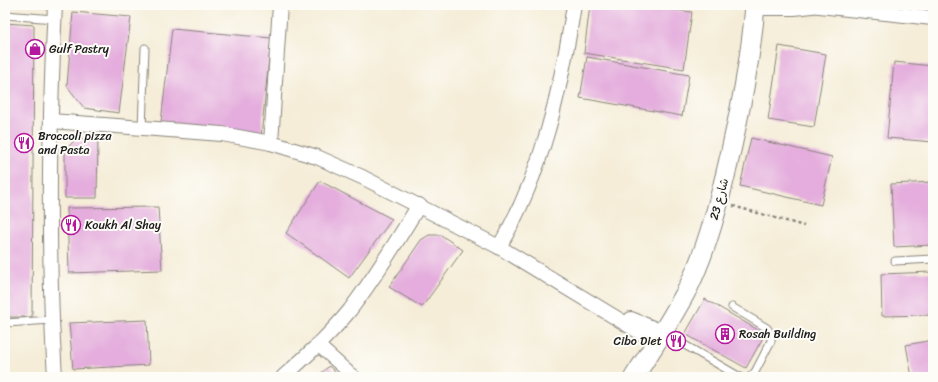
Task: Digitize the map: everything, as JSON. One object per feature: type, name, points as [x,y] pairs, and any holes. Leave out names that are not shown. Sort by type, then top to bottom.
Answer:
[{"type":"street","points":[[271,143],[280,5]]},
{"type":"street","points":[[499,247],[523,200],[548,131],[560,87],[574,5]]},
{"type":"street","points":[[755,6],[794,8],[811,5],[933,18]]},
{"type":"street","name":"شارع 23","points":[[634,377],[687,289],[697,266],[719,202],[740,114],[748,69],[755,6]]},
{"type":"street","points":[[54,12],[50,220],[52,320],[56,377]]},
{"type":"street","points":[[51,121],[222,134],[271,143],[317,157],[339,166],[419,205],[499,247],[619,320],[659,337]]},
{"type":"street","points":[[283,377],[318,345],[349,310],[381,267],[419,205]]},
{"type":"lane","points":[[5,15],[54,12]]},
{"type":"lane","points":[[142,128],[145,48]]},
{"type":"lane","points":[[895,261],[933,259]]},
{"type":"lane","points":[[732,307],[767,328],[771,334],[771,341],[755,372],[750,377]]},
{"type":"lane","points":[[5,323],[52,320]]},
{"type":"lane","points":[[659,337],[740,377]]},
{"type":"lane","points":[[318,345],[350,377]]},
{"type":"lane","points":[[318,345],[358,377]]},
{"type":"path","points":[[719,202],[804,226]]},
{"type":"building","points":[[590,5],[634,5],[692,12],[684,69],[584,53]]},
{"type":"building","points":[[73,12],[131,17],[119,113],[84,108],[67,86]]},
{"type":"building","points":[[5,23],[34,25],[32,317],[5,317]]},
{"type":"building","points":[[172,29],[271,38],[261,137],[161,122]]},
{"type":"building","points":[[779,46],[826,54],[814,127],[768,120]]},
{"type":"building","points":[[587,57],[689,75],[682,116],[580,98]]},
{"type":"building","points":[[894,62],[933,66],[933,142],[887,138]]},
{"type":"building","points":[[77,138],[98,139],[97,198],[65,198],[65,150]]},
{"type":"building","points":[[751,138],[832,157],[821,205],[740,186]]},
{"type":"building","points":[[320,181],[392,219],[349,278],[286,233]]},
{"type":"building","points":[[933,182],[933,245],[894,247],[891,184]]},
{"type":"building","points":[[158,207],[162,270],[69,273],[67,208]]},
{"type":"building","points":[[429,235],[441,235],[463,250],[422,307],[389,287],[421,240]]},
{"type":"building","points":[[933,272],[933,315],[882,316],[881,274]]},
{"type":"building","name":"Rosah Building","points":[[705,299],[765,334],[746,368],[685,334]]},
{"type":"building","points":[[147,320],[149,365],[73,369],[69,323]]},
{"type":"building","points":[[933,340],[933,377],[912,377],[906,345]]},
{"type":"building","points":[[329,366],[340,377],[317,377]]},
{"type":"place","name":"Gulf Pastry","points":[[35,49]]},
{"type":"place","name":"Broccoli pizza and Pasta","points":[[24,143]]},
{"type":"place","name":"Koukh Al Shay","points":[[71,225]]},
{"type":"place","name":"Rosah Building","points":[[725,334]]},
{"type":"place","name":"Cibo Diet","points":[[676,341]]}]
